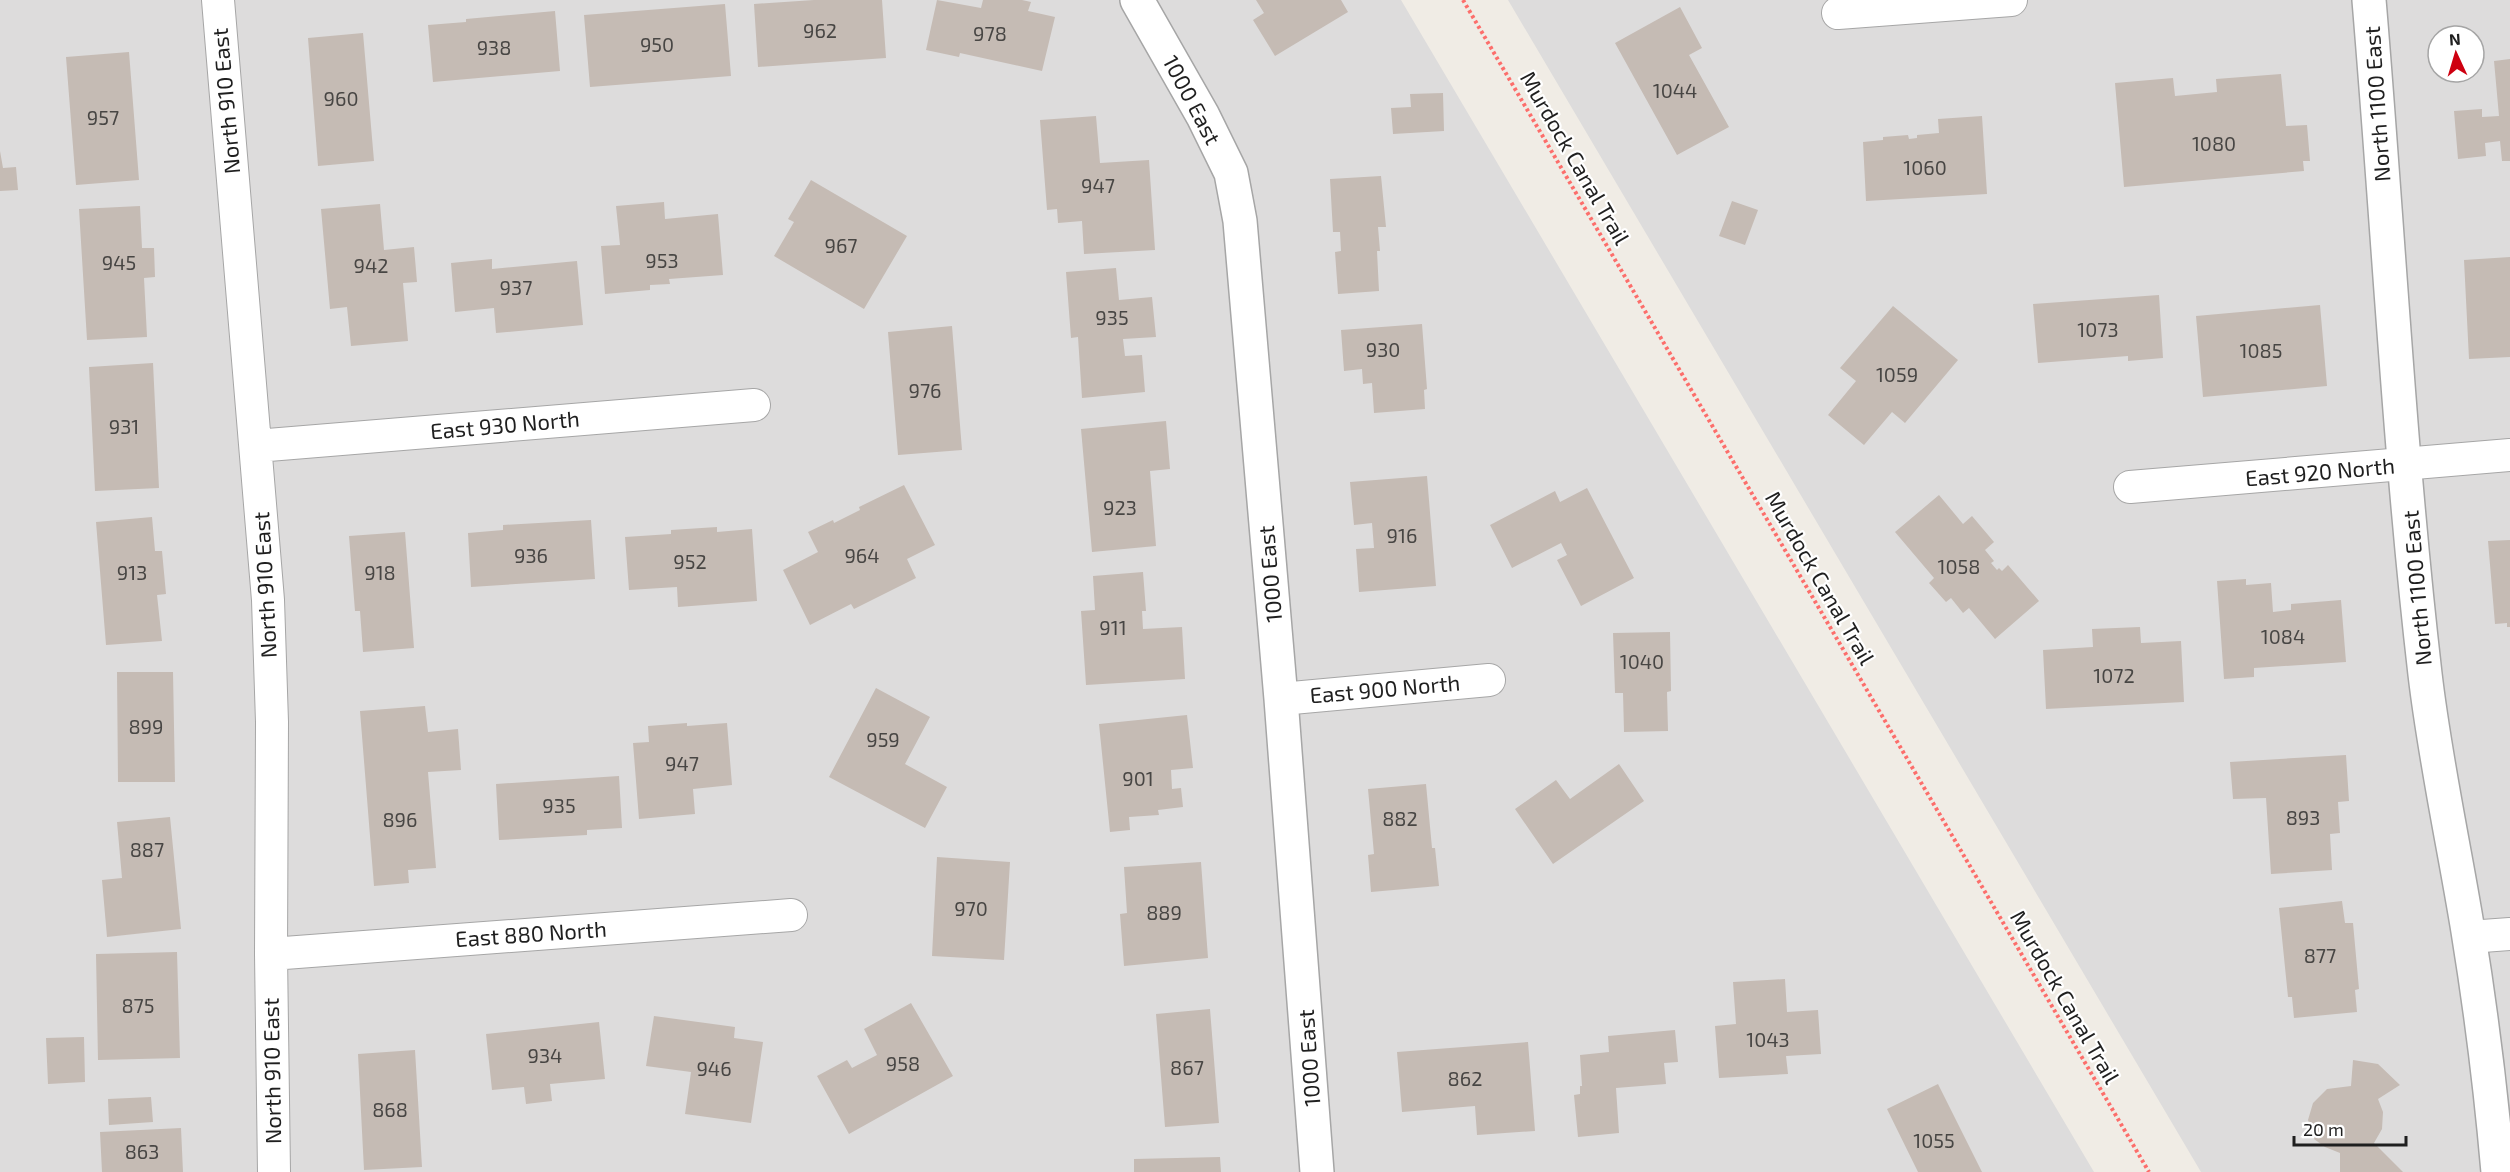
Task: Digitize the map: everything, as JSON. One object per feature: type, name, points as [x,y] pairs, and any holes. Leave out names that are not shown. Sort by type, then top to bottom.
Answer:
[{"type":"street","name":"North 910 East","points":[[218,0],[268,600],[271,689],[274,1172]]},
{"type":"street","name":"1000 East","points":[[1137,0],[1203,116],[1231,173],[1240,221],[1281,699],[1317,1172]]},
{"type":"street","points":[[1838,13],[2011,0]]},
{"type":"street","name":"North 1100 East","points":[[2369,0],[2406,465],[2427,685],[2442,792],[2469,937],[2487,1062],[2498,1172]]},
{"type":"street","name":"East 930 North","points":[[256,446],[754,405]]},
{"type":"street","name":"East 920 North","points":[[2130,487],[2510,455]]},
{"type":"street","name":"East 900 North","points":[[1281,699],[1489,680]]},
{"type":"street","name":"East 880 North","points":[[271,954],[790,915]]},
{"type":"street","points":[[2469,937],[2510,934]]},
{"type":"path","name":"Murdock Canal Trail","points":[[1463,0],[2149,1172]]},
{"type":"shaded area","points":[[0,0],[1401,0],[2094,1172],[0,1172]]},
{"type":"shaded area","points":[[1508,0],[2510,0],[2510,1172],[2201,1172]]},
{"type":"building","points":[[814,0],[882,0],[886,58],[758,67],[754,4]]},
{"type":"building","points":[[937,0],[981,8],[983,0],[1022,0],[1031,2],[1028,11],[1055,17],[1042,71],[960,53],[959,57],[926,50]]},
{"type":"building","points":[[1256,0],[1341,0],[1348,12],[1275,56],[1253,20],[1264,13]]},
{"type":"building","points":[[725,4],[731,76],[590,87],[584,15]]},
{"type":"building","points":[[1680,7],[1702,48],[1689,55],[1729,127],[1677,155],[1615,43]]},
{"type":"building","points":[[555,11],[560,71],[433,82],[428,25],[466,22],[466,19]]},
{"type":"building","points":[[363,33],[374,161],[318,166],[308,38]]},
{"type":"building","points":[[129,52],[139,180],[76,185],[66,57]]},
{"type":"building","points":[[2510,59],[2510,161],[2502,161],[2500,141],[2485,143],[2486,156],[2458,159],[2454,111],[2482,109],[2482,117],[2499,116],[2494,61]]},
{"type":"building","points":[[2281,74],[2286,126],[2307,125],[2310,161],[2303,161],[2304,171],[2124,187],[2115,83],[2173,78],[2175,96],[2217,92],[2216,79]]},
{"type":"building","points":[[1443,93],[1444,131],[1393,134],[1391,108],[1411,107],[1410,94]]},
{"type":"building","points":[[1096,116],[1100,163],[1149,160],[1155,250],[1084,254],[1082,221],[1058,223],[1057,209],[1047,210],[1040,120]]},
{"type":"building","points":[[1982,116],[1987,194],[1866,201],[1863,142],[1883,140],[1883,137],[1908,135],[1909,139],[1917,138],[1917,135],[1939,133],[1938,119]]},
{"type":"building","points":[[0,151],[3,168],[16,167],[18,190],[0,191]]},
{"type":"building","points":[[1381,176],[1386,227],[1378,227],[1379,291],[1338,294],[1335,252],[1341,251],[1340,232],[1333,232],[1330,179]]},
{"type":"building","points":[[811,180],[907,236],[864,309],[774,256],[794,222],[788,219]]},
{"type":"building","points":[[1732,201],[1758,210],[1745,245],[1719,236]]},
{"type":"building","points":[[664,202],[665,219],[718,214],[723,275],[669,279],[670,284],[650,285],[650,290],[605,294],[601,246],[620,245],[616,206]]},
{"type":"building","points":[[380,204],[384,250],[414,247],[417,282],[403,283],[408,341],[351,346],[347,307],[330,309],[321,209]]},
{"type":"building","points":[[140,206],[142,248],[154,248],[155,277],[144,278],[147,337],[87,340],[79,209]]},
{"type":"building","points":[[2510,257],[2510,357],[2469,359],[2464,260]]},
{"type":"building","points":[[492,259],[492,269],[577,261],[583,325],[496,333],[494,308],[455,312],[451,263]]},
{"type":"building","points":[[1116,268],[1119,300],[1152,297],[1156,337],[1123,339],[1125,356],[1142,355],[1145,392],[1082,398],[1078,337],[1071,338],[1066,272]]},
{"type":"building","points":[[2159,295],[2163,358],[2128,361],[2128,356],[2038,363],[2033,304]]},
{"type":"building","points":[[2320,305],[2327,386],[2203,397],[2196,316]]},
{"type":"building","points":[[1893,306],[1958,360],[1905,423],[1892,412],[1864,445],[1828,415],[1856,381],[1840,368]]},
{"type":"building","points":[[1422,324],[1427,389],[1424,390],[1425,409],[1374,413],[1372,383],[1363,384],[1362,369],[1344,371],[1341,330]]},
{"type":"building","points":[[952,326],[962,450],[898,455],[888,332]]},
{"type":"building","points":[[153,363],[159,488],[95,491],[89,367]]},
{"type":"building","points":[[1166,421],[1170,469],[1150,471],[1156,546],[1092,552],[1081,429]]},
{"type":"building","points":[[1427,476],[1436,586],[1359,592],[1356,549],[1374,548],[1372,523],[1354,525],[1350,482]]},
{"type":"building","points":[[904,485],[935,545],[907,559],[916,578],[854,609],[851,604],[810,625],[783,570],[818,552],[808,532],[833,520],[834,523],[860,510],[859,507]]},
{"type":"building","points":[[1587,488],[1634,578],[1581,606],[1557,560],[1567,555],[1561,543],[1512,568],[1490,525],[1555,491],[1560,502]]},
{"type":"building","points":[[1939,495],[1963,524],[1972,516],[1994,542],[1985,550],[1994,561],[1991,563],[1997,570],[1999,568],[2002,571],[2008,565],[2039,601],[1995,639],[1969,608],[1963,613],[1951,598],[1946,602],[1929,583],[1934,578],[1895,532]]},
{"type":"building","points":[[152,517],[155,551],[162,551],[166,594],[157,595],[162,641],[106,645],[96,522]]},
{"type":"building","points":[[591,520],[595,579],[471,587],[468,533],[503,530],[503,525]]},
{"type":"building","points":[[717,527],[717,532],[752,529],[757,601],[678,607],[677,587],[629,590],[625,537],[671,534],[671,530]]},
{"type":"building","points":[[405,532],[414,648],[363,652],[360,611],[355,611],[349,536]]},
{"type":"building","points":[[2510,540],[2510,627],[2507,627],[2507,623],[2495,624],[2488,541]]},
{"type":"building","points":[[1143,572],[1146,611],[1142,611],[1143,629],[1182,627],[1185,679],[1086,685],[1081,611],[1095,610],[1093,576]]},
{"type":"building","points":[[2246,579],[2246,585],[2271,583],[2273,612],[2291,610],[2291,604],[2341,600],[2346,662],[2254,668],[2254,677],[2224,679],[2217,581]]},
{"type":"building","points":[[2140,627],[2141,643],[2181,641],[2184,702],[2046,709],[2043,650],[2093,647],[2092,629]]},
{"type":"building","points":[[1670,632],[1671,691],[1667,692],[1668,731],[1624,732],[1623,693],[1615,693],[1613,633]]},
{"type":"building","points":[[117,672],[173,672],[175,782],[118,782]]},
{"type":"building","points":[[876,688],[930,717],[905,764],[947,787],[925,828],[829,777]]},
{"type":"building","points":[[425,706],[428,732],[458,729],[461,770],[428,772],[436,868],[408,870],[409,883],[374,886],[360,711]]},
{"type":"building","points":[[1187,715],[1193,768],[1171,770],[1172,789],[1181,788],[1183,807],[1158,810],[1159,815],[1129,817],[1130,830],[1110,832],[1099,724]]},
{"type":"building","points":[[687,723],[687,726],[727,723],[732,785],[693,789],[695,814],[639,819],[633,743],[649,742],[648,726]]},
{"type":"building","points":[[2346,755],[2349,801],[2338,802],[2340,833],[2330,834],[2332,870],[2271,874],[2266,798],[2233,799],[2230,762]]},
{"type":"building","points":[[1619,764],[1644,801],[1553,864],[1515,809],[1556,780],[1570,799]]},
{"type":"building","points":[[619,776],[622,828],[587,830],[587,835],[499,840],[496,784]]},
{"type":"building","points":[[1426,784],[1432,848],[1435,848],[1439,886],[1371,892],[1368,855],[1374,854],[1368,789]]},
{"type":"building","points":[[170,817],[181,929],[107,937],[102,880],[122,878],[117,822]]},
{"type":"building","points":[[937,857],[1010,862],[1004,960],[932,956]]},
{"type":"building","points":[[1201,862],[1208,958],[1124,966],[1120,914],[1127,913],[1124,867]]},
{"type":"building","points":[[2342,901],[2345,923],[2353,923],[2359,989],[2355,990],[2357,1012],[2294,1018],[2292,997],[2288,997],[2279,908]]},
{"type":"building","points":[[177,952],[180,1058],[98,1060],[96,954]]},
{"type":"building","points":[[1785,979],[1787,1012],[1818,1010],[1821,1054],[1786,1056],[1788,1074],[1719,1078],[1715,1026],[1736,1024],[1733,982]]},
{"type":"building","points":[[911,1003],[953,1076],[849,1134],[817,1076],[847,1060],[852,1068],[877,1055],[864,1029]]},
{"type":"building","points":[[1210,1009],[1219,1123],[1165,1127],[1156,1014]]},
{"type":"building","points":[[654,1016],[735,1027],[734,1038],[763,1042],[751,1123],[685,1114],[691,1072],[646,1066]]},
{"type":"building","points":[[599,1022],[605,1079],[550,1084],[552,1101],[526,1104],[524,1087],[492,1090],[486,1034]]},
{"type":"building","points":[[1675,1030],[1678,1062],[1664,1063],[1666,1084],[1616,1088],[1619,1133],[1578,1137],[1574,1095],[1580,1094],[1580,1086],[1582,1086],[1580,1055],[1609,1052],[1608,1036]]},
{"type":"building","points":[[84,1037],[85,1082],[48,1084],[46,1038]]},
{"type":"building","points":[[1528,1042],[1535,1131],[1477,1135],[1475,1106],[1402,1112],[1397,1052]]},
{"type":"building","points":[[415,1050],[422,1167],[364,1170],[358,1054]]},
{"type":"building","points":[[2353,1060],[2378,1064],[2400,1085],[2378,1099],[2383,1112],[2382,1129],[2374,1143],[2403,1172],[2340,1172],[2340,1153],[2325,1147],[2314,1139],[2308,1120],[2313,1103],[2327,1089],[2351,1086]]},
{"type":"building","points":[[1938,1084],[1982,1172],[1918,1172],[1887,1109]]},
{"type":"building","points":[[151,1097],[153,1122],[109,1125],[108,1099]]},
{"type":"building","points":[[181,1128],[183,1172],[102,1172],[100,1132]]},
{"type":"building","points":[[1220,1157],[1221,1172],[1134,1172],[1134,1159]]}]
